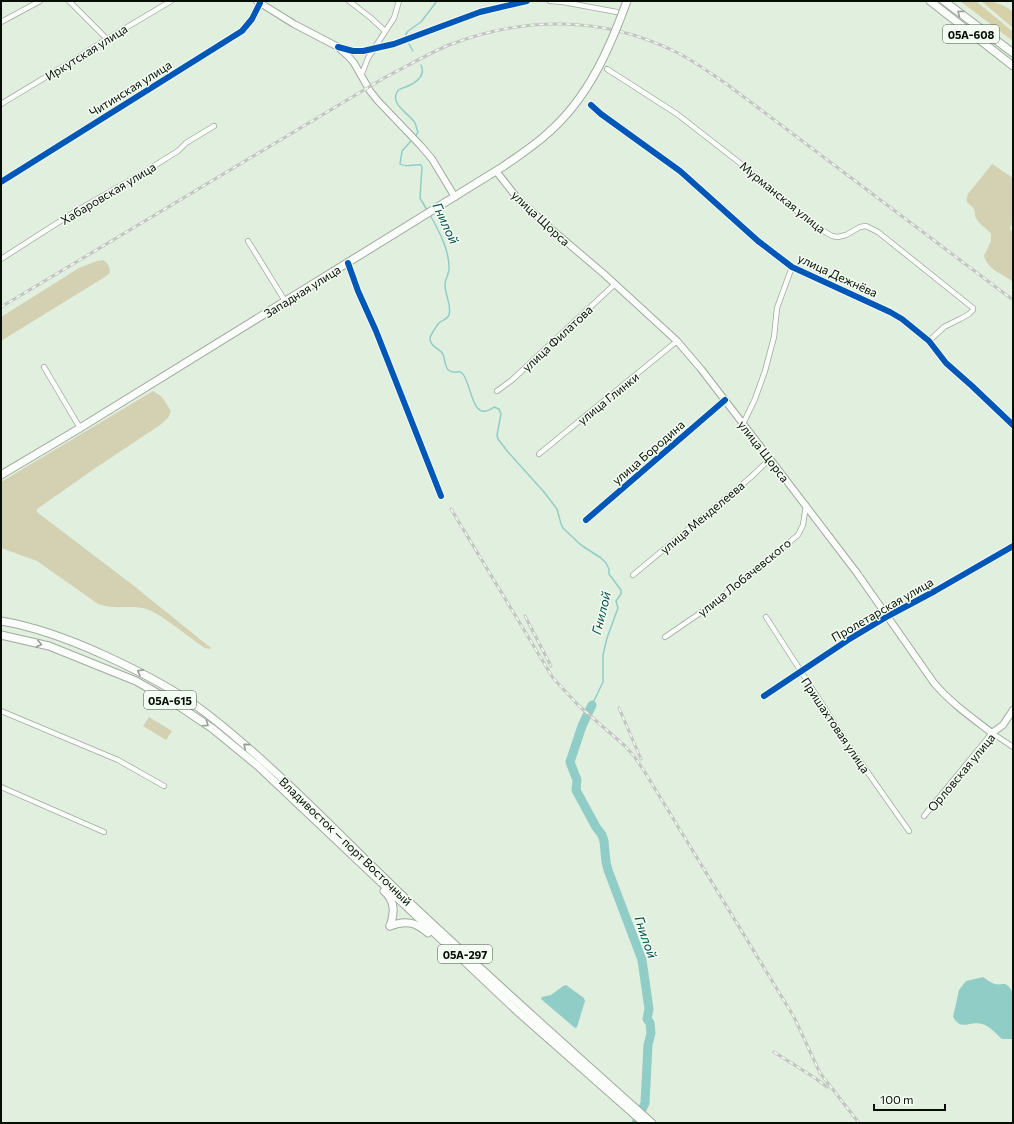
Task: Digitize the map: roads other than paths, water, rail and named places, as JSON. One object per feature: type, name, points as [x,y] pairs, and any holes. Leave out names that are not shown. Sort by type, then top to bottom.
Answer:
[{"type":"main road","name":"Западная улица","points":[[1,475],[455,197],[504,166],[548,133],[582,95],[595,74],[609,47],[627,1]]},
{"type":"main road","name":"05А-608","points":[[930,1],[1013,66]]},
{"type":"main road","name":"05А-608","points":[[944,1],[1013,53]]},
{"type":"main road","points":[[258,2],[294,24],[338,47],[354,63],[378,101],[432,159],[455,197]]},
{"type":"main road","name":"улица Щорса","points":[[496,171],[518,199],[615,284],[677,341],[725,400],[806,505],[888,616],[934,683],[955,705],[992,733]]},
{"type":"main road","name":"Владивосток — порт Восточный","points":[[1,621],[40,630],[85,646],[127,665],[167,687],[205,712],[249,749],[306,801],[414,906],[628,1105],[644,1123]]},
{"type":"main road","name":"Владивосток — порт Восточный","points":[[1,635],[56,649],[136,682],[173,702],[213,729],[258,766],[517,1011],[628,1105],[652,1123]]},
{"type":"main road","name":"Орловская улица","points":[[992,733],[1003,725],[1013,710]]},
{"type":"main road","points":[[353,856],[359,867],[387,894],[392,901],[394,915],[390,926],[401,922],[415,924],[422,928],[453,956],[464,961]]},
{"type":"street","points":[[1,22],[40,1]]},
{"type":"street","points":[[69,1],[107,38]]},
{"type":"street","name":"Иркутская улица","points":[[1,104],[107,38],[171,1]]},
{"type":"street","points":[[349,1],[372,18],[385,31]]},
{"type":"street","points":[[361,76],[368,58],[394,18],[399,1]]},
{"type":"street","points":[[338,47],[352,51],[374,50],[405,41],[480,12],[527,1]]},
{"type":"street","points":[[550,1],[617,12]]},
{"type":"street","name":"Читинская улица","points":[[1,182],[242,31],[252,19],[258,2]]},
{"type":"street","name":"Мурманская улица","points":[[607,69],[659,101],[683,118],[745,167],[811,223],[832,236],[838,237],[846,235],[860,227],[866,226],[871,228],[972,308],[973,310],[969,314],[944,327],[929,341]]},
{"type":"street","name":"улица Дежнёва","points":[[591,105],[601,114],[680,171],[758,241],[792,267],[902,319],[929,341],[946,363],[1013,425]]},
{"type":"street","name":"Хабаровская улица","points":[[1,259],[76,211],[178,151],[186,143],[214,126]]},
{"type":"street","points":[[248,241],[285,301]]},
{"type":"street","points":[[348,263],[358,291],[442,496]]},
{"type":"street","points":[[743,424],[756,399],[765,371],[774,337],[777,308],[792,267]]},
{"type":"street","name":"улица Филатова","points":[[497,391],[512,380],[615,284]]},
{"type":"street","name":"улица Глинки","points":[[539,454],[677,341]]},
{"type":"street","points":[[44,367],[80,428]]},
{"type":"street","name":"улица Бородина","points":[[586,520],[725,400]]},
{"type":"street","name":"улица Менделеева","points":[[633,575],[751,477],[770,459]]},
{"type":"street","name":"улица Лобачевского","points":[[665,637],[709,607],[798,534],[803,525],[806,505]]},
{"type":"street","name":"Пролетарская улица","points":[[764,696],[842,644],[888,616],[1013,546]]},
{"type":"street","name":"Пришахтовая улица","points":[[766,617],[847,743],[909,831]]},
{"type":"street","points":[[1,711],[118,760],[164,786]]},
{"type":"street","name":"улица Щорса","points":[[992,733],[1013,747]]},
{"type":"street","name":"Орловская улица","points":[[924,816],[992,733]]},
{"type":"street","points":[[1,787],[104,832]]},
{"type":"water","points":[[983,977],[995,984],[1006,984],[1012,991],[1013,1039],[1002,1039],[990,1028],[982,1024],[960,1024],[953,1017],[959,990],[966,981]]},
{"type":"water","points":[[566,985],[584,998],[585,1001],[577,1027],[575,1028],[541,999],[542,997],[551,995]]},
{"type":"waterway","name":"Гнилой","points":[[406,38],[408,31],[421,22],[437,1]]},
{"type":"waterway","name":"Гнилой","points":[[409,44],[413,51]]},
{"type":"waterway","name":"Гнилой","points":[[416,135],[418,132],[415,123],[398,105],[396,97],[399,90],[420,78],[422,72],[421,65]]},
{"type":"waterway","name":"Гнилой","points":[[411,141],[402,151],[400,164],[405,166],[421,165],[420,198],[427,210]]},
{"type":"waterway","name":"Гнилой","points":[[430,215],[440,234],[448,256],[449,270],[445,285],[450,311],[448,317],[439,323],[432,333],[430,338],[431,343],[443,354],[447,369],[449,371],[462,373],[476,407],[481,411],[486,411],[494,407],[499,409],[501,414],[497,435],[498,439],[557,509],[563,528],[581,545],[606,563],[609,569],[609,574],[621,590],[621,594],[616,601],[618,608],[607,638],[603,655],[603,682],[592,705]]},
{"type":"waterway","name":"Гнилой","points":[[592,705],[582,726],[570,762],[577,780],[576,790],[602,835],[608,870],[642,960],[649,1009],[647,1019],[650,1023],[651,1033],[648,1045],[645,1103],[636,1123]]},
{"type":"railway","points":[[1,307],[384,78],[433,52],[477,35],[534,25],[563,24],[591,26],[619,31],[674,51],[695,63],[728,85],[1013,300]]},
{"type":"railway","points":[[451,509],[553,678],[578,705],[625,746],[646,774],[794,1017],[820,1073],[859,1123]]},
{"type":"railway","points":[[525,616],[551,666]]},
{"type":"railway","points":[[619,708],[641,759]]},
{"type":"railway","points":[[774,1052],[827,1087]]}]
